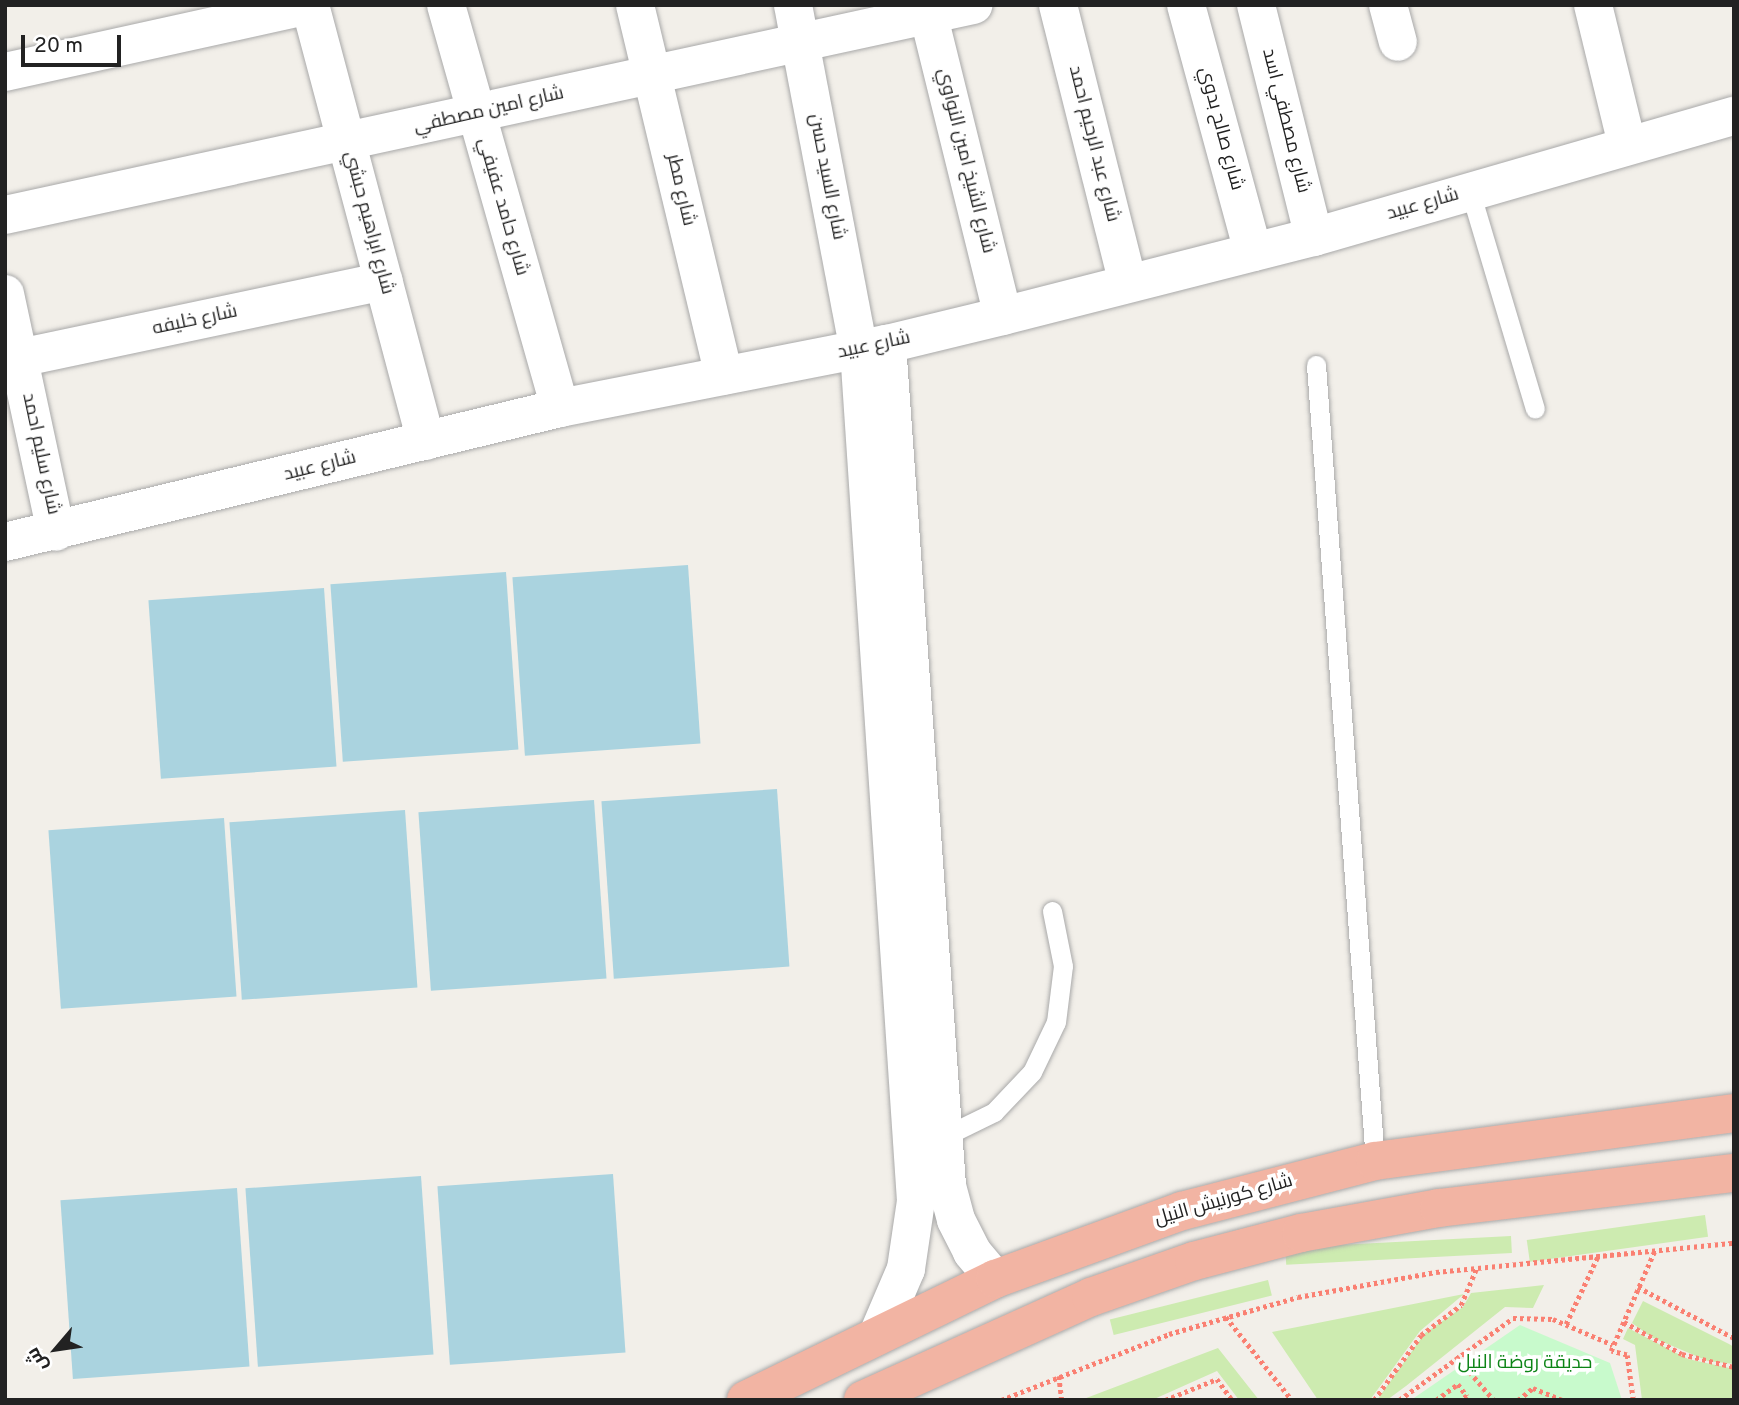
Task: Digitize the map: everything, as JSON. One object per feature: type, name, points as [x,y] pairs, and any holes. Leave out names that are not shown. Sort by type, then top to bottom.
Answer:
[{"type":"highway","name":"شارع كورنيش النيل","points":[[746,1400],[879,1332],[995,1279],[1182,1211],[1375,1161],[1734,1113]]},
{"type":"highway","points":[[863,1400],[1091,1297],[1194,1261],[1301,1233],[1439,1208],[1734,1173]]},
{"type":"street","points":[[5,72],[309,5]]},
{"type":"street","name":"شارع ابراهيم حبشي","points":[[309,5],[426,441]]},
{"type":"street","name":"شارع حامد عفيفي","points":[[446,5],[560,408]]},
{"type":"street","name":"شارع مطر","points":[[635,5],[724,375]]},
{"type":"street","name":"شارع السيد حسن","points":[[793,5],[873,347]]},
{"type":"street","name":"شارع امين مصطفي","points":[[5,215],[347,143],[928,11],[973,5]]},
{"type":"street","name":"شارع عبد الرحيم احمد","points":[[1058,5],[1128,283]]},
{"type":"street","name":"شارع صالح بدوي","points":[[1186,5],[1253,252]]},
{"type":"street","name":"شارع مصطفي اسد","points":[[1256,5],[1314,237]]},
{"type":"street","points":[[1388,5],[1398,42]]},
{"type":"street","points":[[1593,5],[1627,145]]},
{"type":"street","name":"شارع الشيخ امين النواوي","points":[[928,11],[1003,316]]},
{"type":"street","name":"شارع عبيد","points":[[5,542],[56,532],[560,408],[873,347],[1003,316],[1314,237],[1734,116]]},
{"type":"street","name":"شارع خليفه","points":[[12,360],[384,281]]},
{"type":"street","name":"شارع سليم احمد","points":[[5,294],[12,360],[56,532]]},
{"type":"street","points":[[873,347],[943,1137],[956,1220],[972,1252],[995,1279]]},
{"type":"street","points":[[873,347],[916,1202],[906,1269],[879,1332]]},
{"type":"lane","points":[[1470,191],[1535,409]]},
{"type":"lane","points":[[1316,365],[1375,1161]]},
{"type":"lane","points":[[943,1137],[994,1112],[1032,1072],[1056,1021],[1063,966],[1052,911]]},
{"type":"path","points":[[1001,1400],[1059,1376],[1226,1317],[1367,1283],[1478,1267],[1734,1243]]},
{"type":"path","points":[[1633,1400],[1627,1355],[1611,1351],[1655,1250]]},
{"type":"path","points":[[1566,1325],[1598,1255]]},
{"type":"path","points":[[1374,1400],[1421,1335],[1465,1300],[1478,1267]]},
{"type":"path","points":[[1638,1287],[1734,1338]]},
{"type":"path","points":[[1399,1400],[1456,1356],[1513,1318],[1540,1316],[1613,1345]]},
{"type":"path","points":[[1226,1317],[1292,1400]]},
{"type":"path","points":[[1624,1322],[1682,1354],[1734,1367]]},
{"type":"path","points":[[1456,1356],[1494,1400]]},
{"type":"path","points":[[1059,1376],[1062,1400]]},
{"type":"path","points":[[1165,1400],[1217,1379],[1232,1400]]},
{"type":"path","points":[[1436,1400],[1458,1384],[1467,1396],[1461,1400]]},
{"type":"path","points":[[1518,1400],[1533,1388],[1563,1400]]},
{"type":"green space","points":[[1705,1215],[1708,1237],[1530,1262],[1527,1240]]},
{"type":"green space","points":[[1511,1236],[1512,1253],[1286,1265],[1285,1248]]},
{"type":"green space","points":[[1268,1280],[1272,1296],[1114,1335],[1110,1319]]},
{"type":"green space","points":[[1544,1285],[1533,1308],[1505,1307],[1387,1400],[1377,1400],[1425,1333],[1463,1307],[1471,1293]]},
{"type":"green space","points":[[1464,1294],[1420,1331],[1370,1400],[1318,1400],[1272,1332]]},
{"type":"green space","points":[[1643,1301],[1734,1347],[1734,1364],[1708,1361],[1651,1337],[1632,1323]]},
{"type":"green space","name":"حديقة روضة النيل","points":[[1520,1325],[1610,1363],[1622,1400],[1411,1400]]},
{"type":"green space","points":[[1628,1328],[1688,1359],[1734,1369],[1734,1400],[1642,1400],[1635,1345],[1623,1339]]},
{"type":"green space","points":[[1218,1348],[1259,1400],[1239,1400],[1217,1371],[1152,1400],[1081,1400]]},
{"type":"water","points":[[688,565],[700,744],[525,756],[512,577]]},
{"type":"water","points":[[506,572],[518,750],[343,762],[330,584]]},
{"type":"water","points":[[324,588],[336,767],[161,779],[148,600]]},
{"type":"water","points":[[777,789],[789,967],[614,979],[601,801]]},
{"type":"water","points":[[594,800],[606,979],[431,991],[418,812]]},
{"type":"water","points":[[405,810],[417,988],[242,1000],[229,822]]},
{"type":"water","points":[[224,818],[236,997],[61,1009],[48,830]]},
{"type":"water","points":[[613,1174],[625,1353],[450,1365],[437,1186]]},
{"type":"water","points":[[421,1176],[433,1355],[258,1367],[245,1188]]},
{"type":"water","points":[[237,1188],[249,1367],[73,1379],[60,1200]]}]
